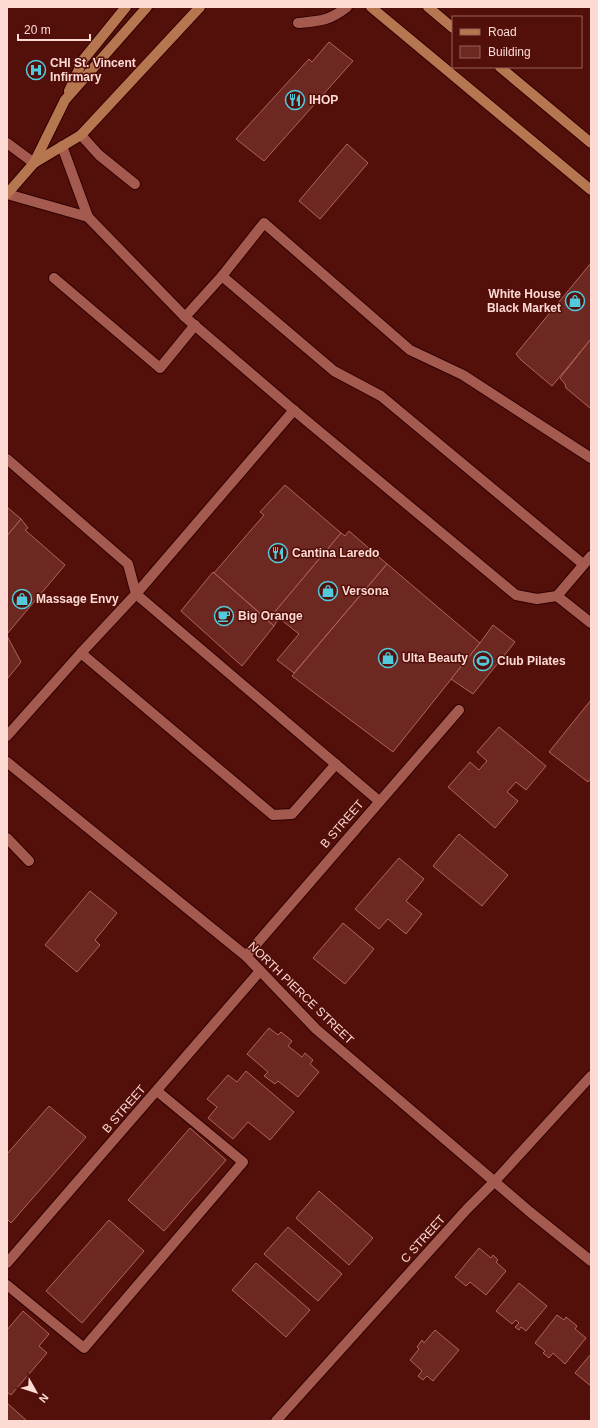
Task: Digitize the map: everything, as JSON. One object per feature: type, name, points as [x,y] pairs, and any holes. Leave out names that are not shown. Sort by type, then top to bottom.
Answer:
[{"type":"main road","points":[[7,194],[34,163],[83,60],[126,7]]},
{"type":"main road","points":[[65,100],[147,7]]},
{"type":"main road","points":[[34,163],[81,135],[200,7]]},
{"type":"main road","points":[[370,7],[591,190]]},
{"type":"main road","points":[[428,7],[452,27]]},
{"type":"main road","points":[[501,68],[591,143]]},
{"type":"street","points":[[298,23],[322,21],[337,15],[347,7]]},
{"type":"street","points":[[81,135],[99,155],[135,184]]},
{"type":"street","points":[[7,143],[34,163]]},
{"type":"street","points":[[62,146],[88,217],[185,317],[516,595],[537,599],[557,596],[591,556]]},
{"type":"street","points":[[7,194],[88,217]]},
{"type":"street","points":[[185,317],[222,276],[264,223],[410,350],[463,375],[591,458]]},
{"type":"street","points":[[222,276],[334,371],[381,396],[583,564]]},
{"type":"street","points":[[54,278],[160,368],[195,325]]},
{"type":"street","points":[[7,736],[136,594],[294,410]]},
{"type":"street","points":[[7,459],[128,564],[136,594],[379,801]]},
{"type":"street","points":[[557,596],[591,623]]},
{"type":"street","points":[[81,653],[273,815],[292,814],[336,764]]},
{"type":"street","name":"B STREET","points":[[246,956],[459,710]]},
{"type":"street","name":"NORTH PIERCE STREET","points":[[7,762],[246,956],[316,1029],[591,1262]]},
{"type":"street","points":[[7,838],[29,861]]},
{"type":"street","name":"B STREET","points":[[7,1263],[260,971]]},
{"type":"street","name":"C STREET","points":[[276,1421],[467,1209],[495,1182],[591,1076]]},
{"type":"street","points":[[7,1285],[84,1348],[243,1162],[157,1091]]},
{"type":"building","name":"IHOP","points":[[329,42],[353,61],[264,161],[236,139],[309,59],[312,62]]},
{"type":"building","points":[[347,144],[368,163],[320,219],[299,201]]},
{"type":"building","name":"White House Black Market","points":[[591,263],[591,339],[552,386],[516,354]]},
{"type":"building","points":[[591,339],[590,408],[566,388],[565,384],[560,378]]},
{"type":"building","name":"Cantina Laredo","points":[[285,485],[341,533],[268,620],[214,573],[264,515],[260,512]]},
{"type":"building","points":[[7,507],[21,519],[7,536]]},
{"type":"building","name":"Massage Envy","points":[[21,519],[28,528],[25,530],[65,565],[7,634],[7,536]]},
{"type":"building","name":"Versona","points":[[349,531],[387,564],[294,673],[277,660],[299,634],[279,618],[274,626],[268,620],[341,533],[345,536]]},
{"type":"building","name":"Ulta Beauty","points":[[387,564],[480,643],[393,752],[292,676]]},
{"type":"building","name":"Big Orange","points":[[213,572],[274,626],[242,666],[181,611]]},
{"type":"building","name":"Club Pilates","points":[[493,625],[515,642],[473,694],[451,679]]},
{"type":"building","points":[[7,636],[21,662],[7,679]]},
{"type":"building","points":[[591,700],[591,778],[588,782],[549,752]]},
{"type":"building","points":[[499,727],[546,766],[526,790],[516,782],[507,792],[518,801],[495,828],[448,787],[470,762],[479,770],[487,761],[477,752]]},
{"type":"building","points":[[459,834],[508,875],[482,906],[433,866]]},
{"type":"building","points":[[399,858],[424,879],[406,901],[422,914],[406,934],[388,919],[379,929],[355,909]]},
{"type":"building","points":[[90,891],[117,913],[95,940],[100,945],[77,972],[45,945]]},
{"type":"building","points":[[343,923],[374,949],[345,984],[313,958]]},
{"type":"building","points":[[269,1028],[278,1035],[281,1032],[292,1041],[288,1046],[302,1057],[305,1053],[313,1060],[310,1064],[319,1072],[298,1097],[278,1081],[275,1084],[264,1076],[268,1072],[247,1054]]},
{"type":"building","points":[[246,1071],[294,1112],[270,1140],[248,1122],[233,1139],[208,1118],[217,1107],[207,1099],[228,1075],[237,1082]]},
{"type":"building","points":[[49,1106],[86,1137],[11,1223],[7,1219],[7,1154]]},
{"type":"building","points":[[190,1128],[226,1160],[164,1231],[128,1200]]},
{"type":"building","points":[[319,1191],[373,1238],[349,1265],[296,1218]]},
{"type":"building","points":[[109,1220],[144,1251],[82,1323],[46,1291]]},
{"type":"building","points":[[288,1227],[342,1274],[318,1301],[264,1254]]},
{"type":"building","points":[[479,1248],[491,1258],[493,1255],[498,1260],[496,1262],[506,1271],[486,1295],[470,1282],[466,1286],[455,1277]]},
{"type":"building","points":[[256,1263],[310,1310],[286,1337],[232,1290]]},
{"type":"building","points":[[519,1283],[547,1306],[526,1331],[521,1327],[519,1330],[515,1327],[519,1323],[516,1320],[512,1324],[496,1311]]},
{"type":"building","points":[[23,1311],[49,1334],[39,1346],[47,1353],[11,1395],[7,1392],[7,1330]]},
{"type":"building","points":[[557,1315],[564,1320],[566,1317],[577,1326],[575,1329],[586,1338],[565,1364],[553,1353],[549,1358],[543,1353],[545,1351],[535,1343]]},
{"type":"building","points":[[435,1330],[459,1350],[433,1381],[427,1376],[423,1380],[418,1376],[422,1371],[410,1360],[419,1349],[417,1347],[422,1340],[424,1343]]},
{"type":"building","points":[[591,1354],[591,1386],[575,1373]]},
{"type":"building","points":[[7,1403],[27,1421],[7,1421]]},
{"type":"place","name":"CHI St. Vincent Infirmary","points":[[36,70]]},
{"type":"place","name":"IHOP","points":[[295,100]]},
{"type":"place","name":"White House Black Market","points":[[575,301]]},
{"type":"place","name":"Cantina Laredo","points":[[278,553]]},
{"type":"place","name":"Versona","points":[[328,591]]},
{"type":"place","name":"Massage Envy","points":[[22,599]]},
{"type":"place","name":"Big Orange","points":[[224,616]]},
{"type":"place","name":"Ulta Beauty","points":[[388,658]]},
{"type":"place","name":"Club Pilates","points":[[483,661]]}]
